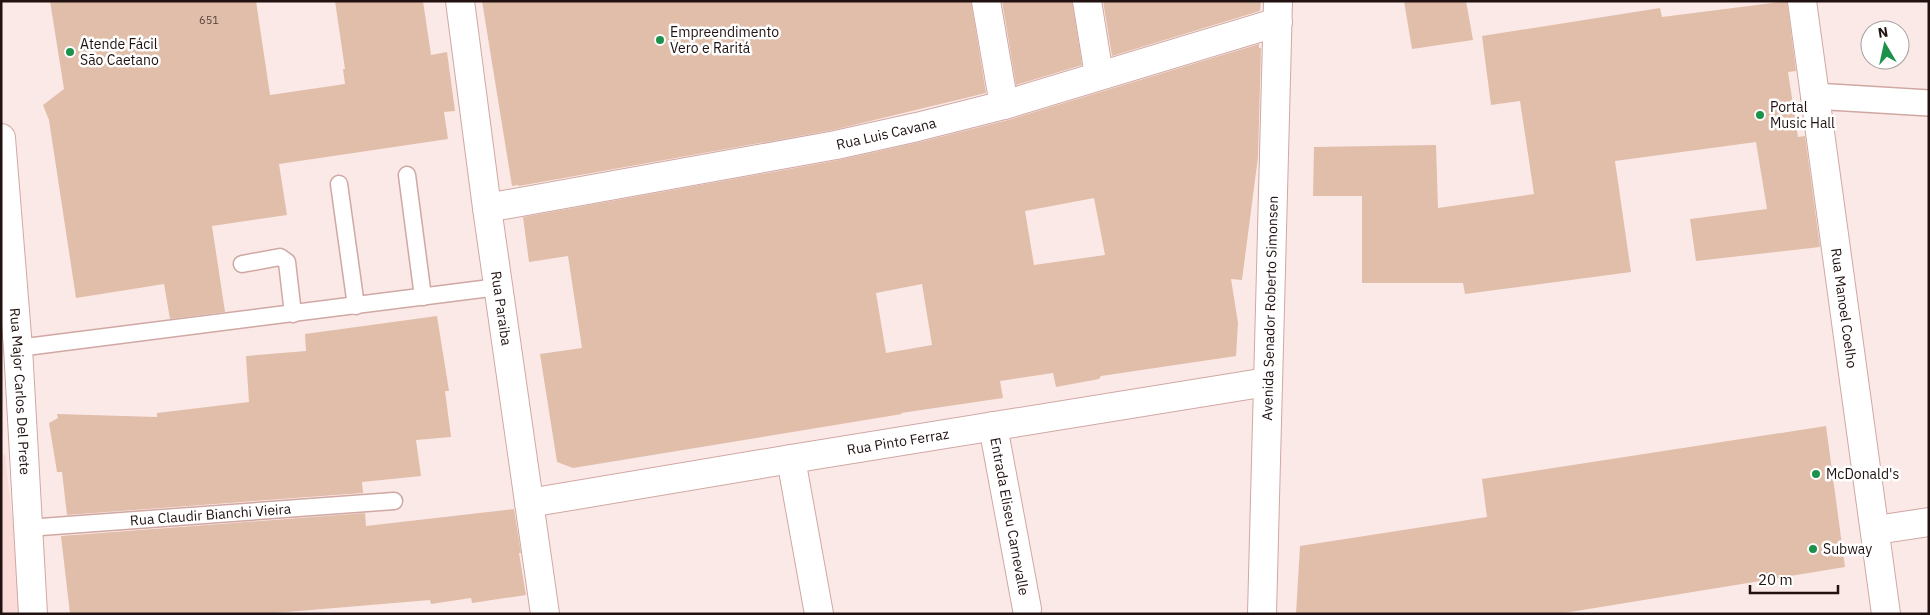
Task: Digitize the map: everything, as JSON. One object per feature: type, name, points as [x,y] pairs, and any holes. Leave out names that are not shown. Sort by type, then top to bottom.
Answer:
[{"type":"street","name":"Rua Paraiba","points":[[460,1],[487,208],[545,614]]},
{"type":"street","points":[[986,1],[1004,105]]},
{"type":"street","points":[[1087,1],[1099,75]]},
{"type":"street","name":"Rua Manoel Coelho","points":[[1802,1],[1886,614]]},
{"type":"street","name":"Rua Luis Cavana","points":[[487,208],[836,145],[1004,105],[1099,75],[1278,12]]},
{"type":"street","name":"Avenida Senador Roberto Simonsen","points":[[1262,614],[1278,12]]},
{"type":"street","points":[[1814,96],[1929,104]]},
{"type":"street","name":"Rua Major Carlos Del Prete","points":[[1,138],[18,348],[33,614]]},
{"type":"street","name":"Rua Pinto Ferraz","points":[[529,503],[1267,382]]},
{"type":"street","name":"Entrada Eliseu Carnevalle","points":[[993,426],[1027,609]]},
{"type":"street","points":[[791,459],[819,614]]},
{"type":"street","points":[[1876,530],[1929,522]]},
{"type":"lane","points":[[407,175],[423,297]]},
{"type":"lane","points":[[339,184],[356,306]]},
{"type":"lane","points":[[242,264],[284,259],[287,262],[293,314]]},
{"type":"lane","points":[[18,348],[498,287]]},
{"type":"lane","name":"Rua Claudir Bianchi Vieira","points":[[27,528],[394,501]]},
{"type":"shaded area","points":[[1,454],[5,454],[23,614],[1,614]]},
{"type":"building","points":[[50,1],[256,1],[270,95],[345,84],[343,69],[345,69],[335,1],[423,1],[431,55],[447,52],[455,111],[444,112],[448,139],[279,164],[287,215],[212,226],[225,312],[170,319],[164,284],[76,298],[49,120],[43,105],[64,89]]},
{"type":"building","points":[[482,1],[971,1],[986,93],[833,130],[512,186]]},
{"type":"building","points":[[1002,1],[1072,1],[1082,65],[1016,85]]},
{"type":"building","points":[[1103,1],[1261,1],[1260,11],[1112,56]]},
{"type":"building","points":[[1404,1],[1466,1],[1473,40],[1412,49]]},
{"type":"building","points":[[1787,1],[1796,71],[1788,72],[1798,137],[1805,136],[1820,247],[1696,261],[1690,219],[1767,209],[1756,142],[1615,161],[1631,272],[1465,294],[1463,283],[1362,283],[1362,196],[1313,196],[1314,147],[1436,145],[1438,208],[1534,194],[1520,101],[1491,105],[1482,36],[1660,8],[1662,17]]},
{"type":"building","points":[[1259,44],[1259,48],[1261,48],[1258,157],[1242,280],[1231,279],[1238,323],[1236,356],[1101,376],[1099,379],[1056,387],[1053,373],[1000,381],[1003,398],[901,413],[573,468],[557,462],[540,354],[582,348],[568,256],[529,262],[523,217],[839,160],[1008,120]],"holes":[[[1094,198],[1105,255],[1034,265],[1025,211]],[[922,284],[932,345],[886,353],[876,293]]]},
{"type":"building","points":[[437,316],[449,391],[445,391],[451,437],[416,440],[421,476],[362,482],[363,493],[67,515],[62,472],[57,472],[49,423],[58,418],[57,414],[157,417],[157,413],[249,402],[246,356],[306,351],[305,334]]},
{"type":"building","points":[[1826,426],[1845,567],[1558,614],[1296,614],[1300,546],[1487,517],[1482,479]]},
{"type":"building","points":[[514,509],[526,595],[472,603],[471,598],[431,604],[430,600],[263,614],[70,614],[61,536],[365,513],[366,526]]},
{"type":"place","name":"Empreendimento Vero e Raritá","points":[[660,40]]},
{"type":"place","name":"Atende Fácil São Caetano","points":[[70,52]]},
{"type":"place","name":"Portal Music Hall","points":[[1760,115]]},
{"type":"place","name":"McDonald's","points":[[1816,474]]},
{"type":"place","name":"Subway","points":[[1813,549]]}]
